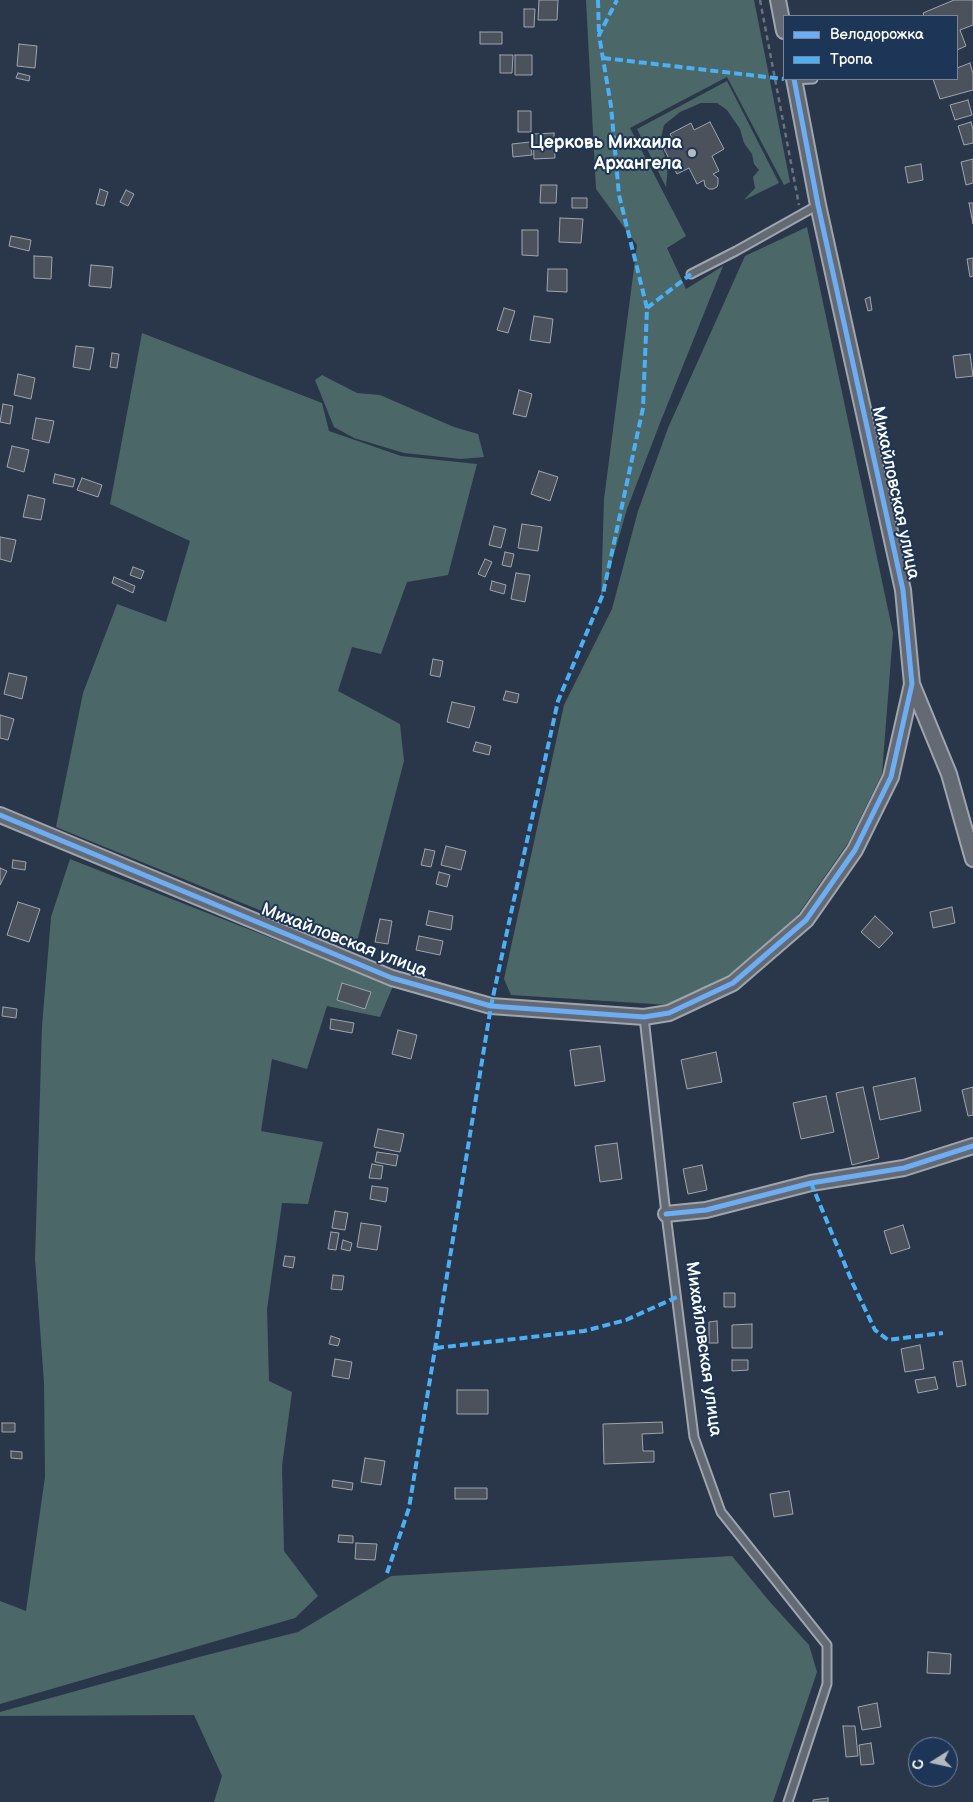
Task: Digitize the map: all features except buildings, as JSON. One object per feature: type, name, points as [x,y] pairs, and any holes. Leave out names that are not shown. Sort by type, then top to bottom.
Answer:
[{"type":"street","points":[[778,0],[783,26]]},
{"type":"street","name":"Михайловская улица","points":[[794,80],[818,205],[903,590],[912,684],[949,774],[973,858]]},
{"type":"street","name":"Михайловская улица","points":[[0,815],[392,978],[491,1006],[644,1018],[669,1013],[733,983],[806,920],[855,850],[891,777],[912,684]]},
{"type":"street","points":[[666,1214],[706,1210],[811,1184],[904,1168],[973,1146]]},
{"type":"lane","points":[[691,274],[818,205]]},
{"type":"lane","name":"Михайловская улица","points":[[644,1018],[694,1437],[721,1512],[827,1645],[827,1684],[788,1802]]},
{"type":"path","points":[[760,0],[801,214]]},
{"type":"green space","points":[[586,0],[754,0],[790,182],[784,185],[727,77],[630,128],[686,236],[667,248],[686,289],[723,266],[627,509],[601,599],[604,499],[637,245],[596,189]]},
{"type":"green space","points":[[727,81],[779,183],[744,200],[755,188],[753,177],[759,170],[754,164],[752,154],[744,143],[740,129],[727,110],[717,103],[701,103],[680,112],[664,125],[660,142],[668,165],[666,187],[637,129]]},
{"type":"green space","points":[[807,227],[893,633],[882,774],[848,843],[797,916],[730,974],[669,1005],[511,995],[504,979],[564,705],[612,609],[638,511],[668,428],[745,256]]},
{"type":"green space","points":[[142,333],[322,403],[329,431],[401,456],[477,464],[448,575],[407,582],[381,654],[352,647],[338,691],[400,724],[404,761],[355,949],[56,827],[83,693],[117,604],[166,622],[190,541],[110,504]]},
{"type":"green space","points":[[322,375],[357,393],[380,395],[454,427],[478,434],[484,457],[461,459],[404,453],[354,438],[334,427],[315,380]]},
{"type":"green space","points":[[70,859],[393,986],[380,1017],[327,1006],[307,1069],[272,1059],[261,1131],[323,1142],[308,1204],[282,1203],[267,1309],[269,1381],[292,1392],[282,1466],[284,1551],[318,1596],[295,1618],[0,1704],[0,1601],[26,1611],[45,1477],[44,1383],[35,1259],[42,1026],[51,917]]},
{"type":"green space","points":[[732,1556],[809,1645],[817,1672],[773,1802],[214,1802],[222,1776],[194,1715],[0,1716],[0,1712],[199,1657],[298,1632],[391,1576]]},
{"type":"marked path","points":[[598,0],[599,35]]},
{"type":"marked path","points":[[387,1573],[409,1508],[491,1006],[513,904],[558,701],[603,594],[643,408],[647,308],[619,195],[611,106],[599,35],[617,0]]},
{"type":"marked path","points":[[603,58],[783,79]]},
{"type":"marked path","points":[[647,308],[691,274]]},
{"type":"marked path","points":[[811,1183],[853,1284],[875,1330],[888,1340],[943,1333]]},
{"type":"marked path","points":[[436,1348],[584,1331],[626,1320],[677,1297]]},
{"type":"cycle path","points":[[0,815],[392,978],[491,1006],[644,1017],[669,1013],[733,983],[806,920],[855,850],[891,777],[912,684],[903,590],[818,205],[794,80]]},
{"type":"cycle path","points":[[666,1214],[706,1210],[811,1183],[904,1168],[973,1146]]},
{"type":"place","name":"Церковь Михаила Архангела","points":[[692,153]]}]
